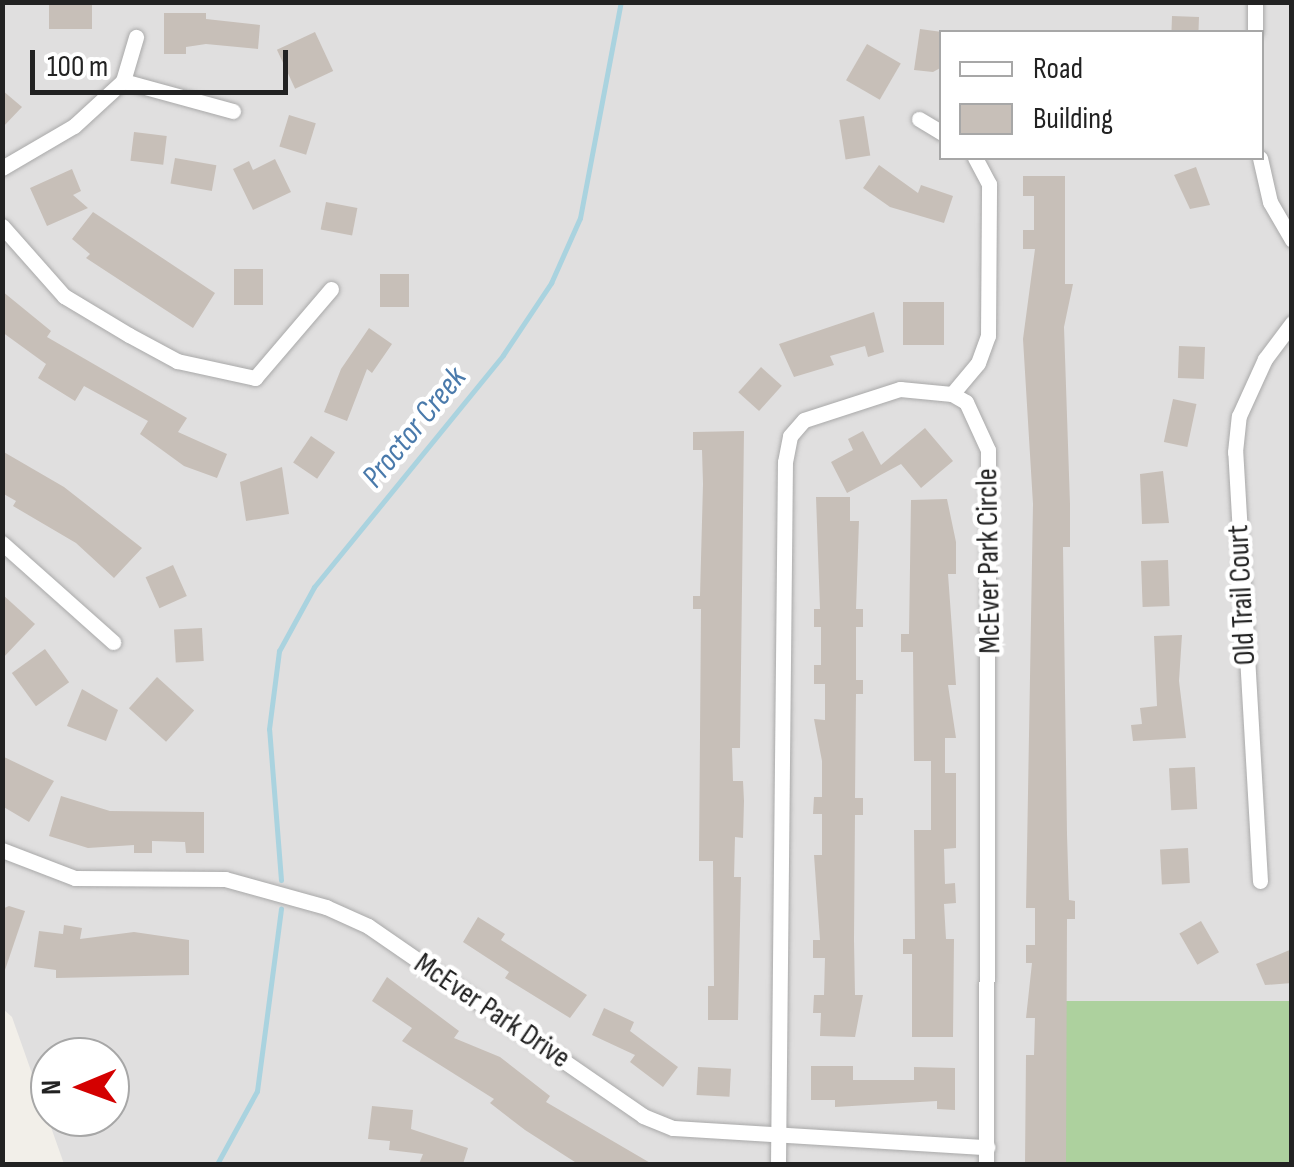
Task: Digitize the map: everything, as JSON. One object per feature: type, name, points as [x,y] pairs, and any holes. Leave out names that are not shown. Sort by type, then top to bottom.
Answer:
[{"type":"street","points":[[1255,2],[1255,30]]},
{"type":"street","points":[[2,168],[74,126],[123,81],[136,37]]},
{"type":"street","points":[[123,81],[233,111]]},
{"type":"street","points":[[919,120],[939,131]]},
{"type":"street","points":[[778,1164],[781,638],[790,436],[804,420],[900,389],[952,394],[978,363],[988,336],[990,184],[976,160]]},
{"type":"street","points":[[1260,160],[1270,202],[1292,240]]},
{"type":"street","points":[[2,226],[64,296],[177,360],[255,378],[331,289]]},
{"type":"street","name":"Old Trail Court","points":[[1260,881],[1235,452],[1246,402],[1292,324]]},
{"type":"street","name":"McEver Park Circle","points":[[952,394],[966,402],[988,450],[986,1164]]},
{"type":"street","points":[[2,543],[113,642]]},
{"type":"street","name":"McEver Park Drive","points":[[2,850],[75,878],[226,879],[326,908],[368,926],[643,1116],[673,1128],[986,1147]]},
{"type":"shaded area","points":[[2,3],[1291,3],[1291,1001],[1049,1002],[1042,1164],[64,1164],[54,1137],[130,1137],[130,1037],[30,1037],[30,1068],[12,1017],[3,1009]]},
{"type":"green space","points":[[1049,1001],[1291,1001],[1291,1164],[1049,1164]]},
{"type":"building","points":[[49,2],[92,2],[92,29],[49,29]]},
{"type":"building","points":[[164,13],[206,13],[206,19],[260,25],[258,49],[206,44],[186,47],[186,54],[164,54]]},
{"type":"building","points":[[1172,16],[1199,17],[1199,30],[1172,30]]},
{"type":"building","points":[[920,29],[939,32],[939,69],[933,72],[914,70]]},
{"type":"building","points":[[315,32],[333,71],[295,89],[277,50]]},
{"type":"building","points":[[867,44],[901,64],[880,100],[846,80]]},
{"type":"building","points":[[2,90],[22,107],[2,128]]},
{"type":"building","points":[[289,115],[316,123],[306,155],[279,147]]},
{"type":"building","points":[[864,116],[870,156],[846,159],[839,120]]},
{"type":"building","points":[[134,132],[167,136],[163,165],[130,161]]},
{"type":"building","points":[[175,158],[216,165],[212,191],[170,184]]},
{"type":"building","points":[[275,159],[291,192],[253,210],[233,169],[249,161],[253,170]]},
{"type":"building","points":[[879,165],[918,193],[921,185],[953,196],[944,223],[890,207],[863,188]]},
{"type":"building","points":[[1196,167],[1210,205],[1190,209],[1174,175]]},
{"type":"building","points":[[72,169],[81,191],[73,195],[88,208],[47,226],[30,188]]},
{"type":"building","points":[[1023,176],[1065,176],[1065,284],[1073,284],[1064,327],[1070,504],[1070,547],[1063,547],[1067,834],[1069,900],[1075,901],[1075,919],[1067,919],[1066,1164],[1025,1164],[1026,1055],[1034,1055],[1035,1018],[1026,1018],[1032,963],[1026,963],[1026,945],[1035,945],[1035,908],[1026,908],[1033,504],[1023,339],[1035,249],[1023,249],[1023,230],[1034,230],[1034,196],[1023,196]]},
{"type":"building","points":[[326,202],[357,208],[352,236],[321,229]]},
{"type":"building","points":[[93,212],[215,293],[193,328],[86,258],[90,254],[72,239]]},
{"type":"building","points":[[234,269],[263,269],[263,305],[234,305]]},
{"type":"building","points":[[380,274],[409,274],[409,307],[380,307]]},
{"type":"building","points":[[2,291],[51,331],[47,337],[187,418],[178,432],[227,454],[217,478],[184,466],[140,434],[148,421],[84,386],[75,401],[38,378],[46,364],[2,332]]},
{"type":"building","points":[[903,302],[944,302],[944,345],[903,345]]},
{"type":"building","points":[[874,312],[884,352],[868,357],[865,346],[830,356],[834,365],[794,377],[779,344]]},
{"type":"building","points":[[369,328],[392,344],[372,373],[367,369],[347,421],[324,412],[341,369]]},
{"type":"building","points":[[1179,346],[1205,347],[1204,379],[1178,378]]},
{"type":"building","points":[[761,367],[782,386],[759,411],[738,392]]},
{"type":"building","points":[[1173,399],[1196,404],[1187,447],[1164,442]]},
{"type":"building","points":[[925,428],[953,461],[921,488],[901,464],[847,493],[831,462],[853,450],[848,439],[863,431],[881,465]]},
{"type":"building","points":[[744,431],[740,748],[732,748],[733,781],[743,781],[744,801],[743,838],[735,837],[734,877],[741,877],[738,1020],[708,1020],[708,986],[714,986],[713,861],[699,861],[701,609],[693,609],[693,596],[700,596],[703,484],[702,450],[693,450],[693,432]]},
{"type":"building","points":[[311,436],[335,452],[317,479],[293,463]]},
{"type":"building","points":[[2,451],[64,487],[142,548],[114,578],[76,543],[13,506],[16,501],[2,493]]},
{"type":"building","points":[[282,467],[289,514],[246,521],[240,482]]},
{"type":"building","points":[[1163,471],[1169,523],[1142,524],[1140,474]]},
{"type":"building","points":[[816,497],[850,497],[850,521],[859,521],[856,609],[863,609],[863,627],[856,627],[856,680],[863,680],[863,694],[856,694],[855,798],[863,798],[863,815],[855,815],[854,940],[855,995],[863,995],[855,1037],[820,1036],[821,1013],[813,1013],[814,995],[824,995],[825,958],[813,958],[813,940],[820,940],[814,855],[822,855],[822,814],[813,814],[814,797],[822,797],[822,761],[814,719],[825,720],[825,684],[814,684],[814,665],[821,665],[821,627],[814,627],[814,609],[820,609]]},
{"type":"building","points":[[947,499],[956,542],[956,574],[948,574],[956,685],[948,685],[956,738],[945,738],[945,773],[956,773],[956,848],[944,849],[945,884],[955,883],[956,903],[944,904],[946,939],[954,939],[953,1037],[912,1037],[912,954],[903,954],[903,939],[915,939],[914,830],[931,830],[931,761],[914,761],[913,652],[901,652],[901,634],[909,634],[911,500]]},
{"type":"building","points":[[1168,560],[1170,606],[1143,607],[1141,561]]},
{"type":"building","points":[[173,565],[187,596],[159,608],[146,577]]},
{"type":"building","points":[[2,594],[35,624],[2,659]]},
{"type":"building","points":[[202,628],[204,661],[176,662],[174,629]]},
{"type":"building","points":[[1182,635],[1179,681],[1186,738],[1133,741],[1131,725],[1142,724],[1140,708],[1157,706],[1154,636]]},
{"type":"building","points":[[45,649],[69,682],[36,706],[12,673]]},
{"type":"building","points":[[157,677],[194,710],[166,742],[129,708]]},
{"type":"building","points":[[82,689],[118,710],[106,741],[67,726]]},
{"type":"building","points":[[2,756],[54,781],[29,822],[2,806]]},
{"type":"building","points":[[1195,767],[1197,809],[1171,810],[1169,768]]},
{"type":"building","points":[[61,796],[110,811],[204,812],[204,853],[186,853],[185,842],[152,841],[152,853],[134,853],[134,845],[88,848],[49,836]]},
{"type":"building","points":[[1188,848],[1190,883],[1162,884],[1160,849]]},
{"type":"building","points":[[9,906],[25,911],[5,970],[2,909]]},
{"type":"building","points":[[478,917],[505,934],[501,940],[587,995],[570,1018],[505,978],[509,972],[463,942]]},
{"type":"building","points":[[1201,921],[1219,952],[1197,965],[1179,934]]},
{"type":"building","points":[[64,925],[82,928],[80,939],[134,932],[189,940],[189,975],[56,978],[56,970],[34,967],[39,931],[63,934]]},
{"type":"building","points":[[1292,949],[1292,983],[1265,985],[1256,964]]},
{"type":"building","points":[[387,977],[459,1031],[454,1038],[500,1057],[550,1096],[546,1102],[652,1164],[578,1164],[525,1130],[490,1103],[494,1099],[402,1041],[412,1028],[372,1001]]},
{"type":"building","points":[[604,1008],[634,1022],[630,1031],[678,1067],[663,1087],[630,1062],[635,1055],[592,1035]]},
{"type":"building","points":[[811,1066],[853,1066],[853,1080],[914,1080],[914,1067],[955,1068],[955,1110],[937,1109],[937,1101],[835,1107],[835,1100],[811,1100]]},
{"type":"building","points":[[698,1067],[731,1069],[729,1097],[697,1095]]},
{"type":"building","points":[[372,1106],[413,1110],[411,1129],[468,1148],[463,1164],[419,1164],[423,1154],[389,1150],[390,1141],[368,1139]]},
{"type":"waterway","name":"Proctor Creek","points":[[281,880],[269,729],[279,651],[314,587],[503,355],[551,283],[580,218],[621,2]]},
{"type":"waterway","name":"Proctor Creek","points":[[217,1164],[257,1091],[281,909]]}]
